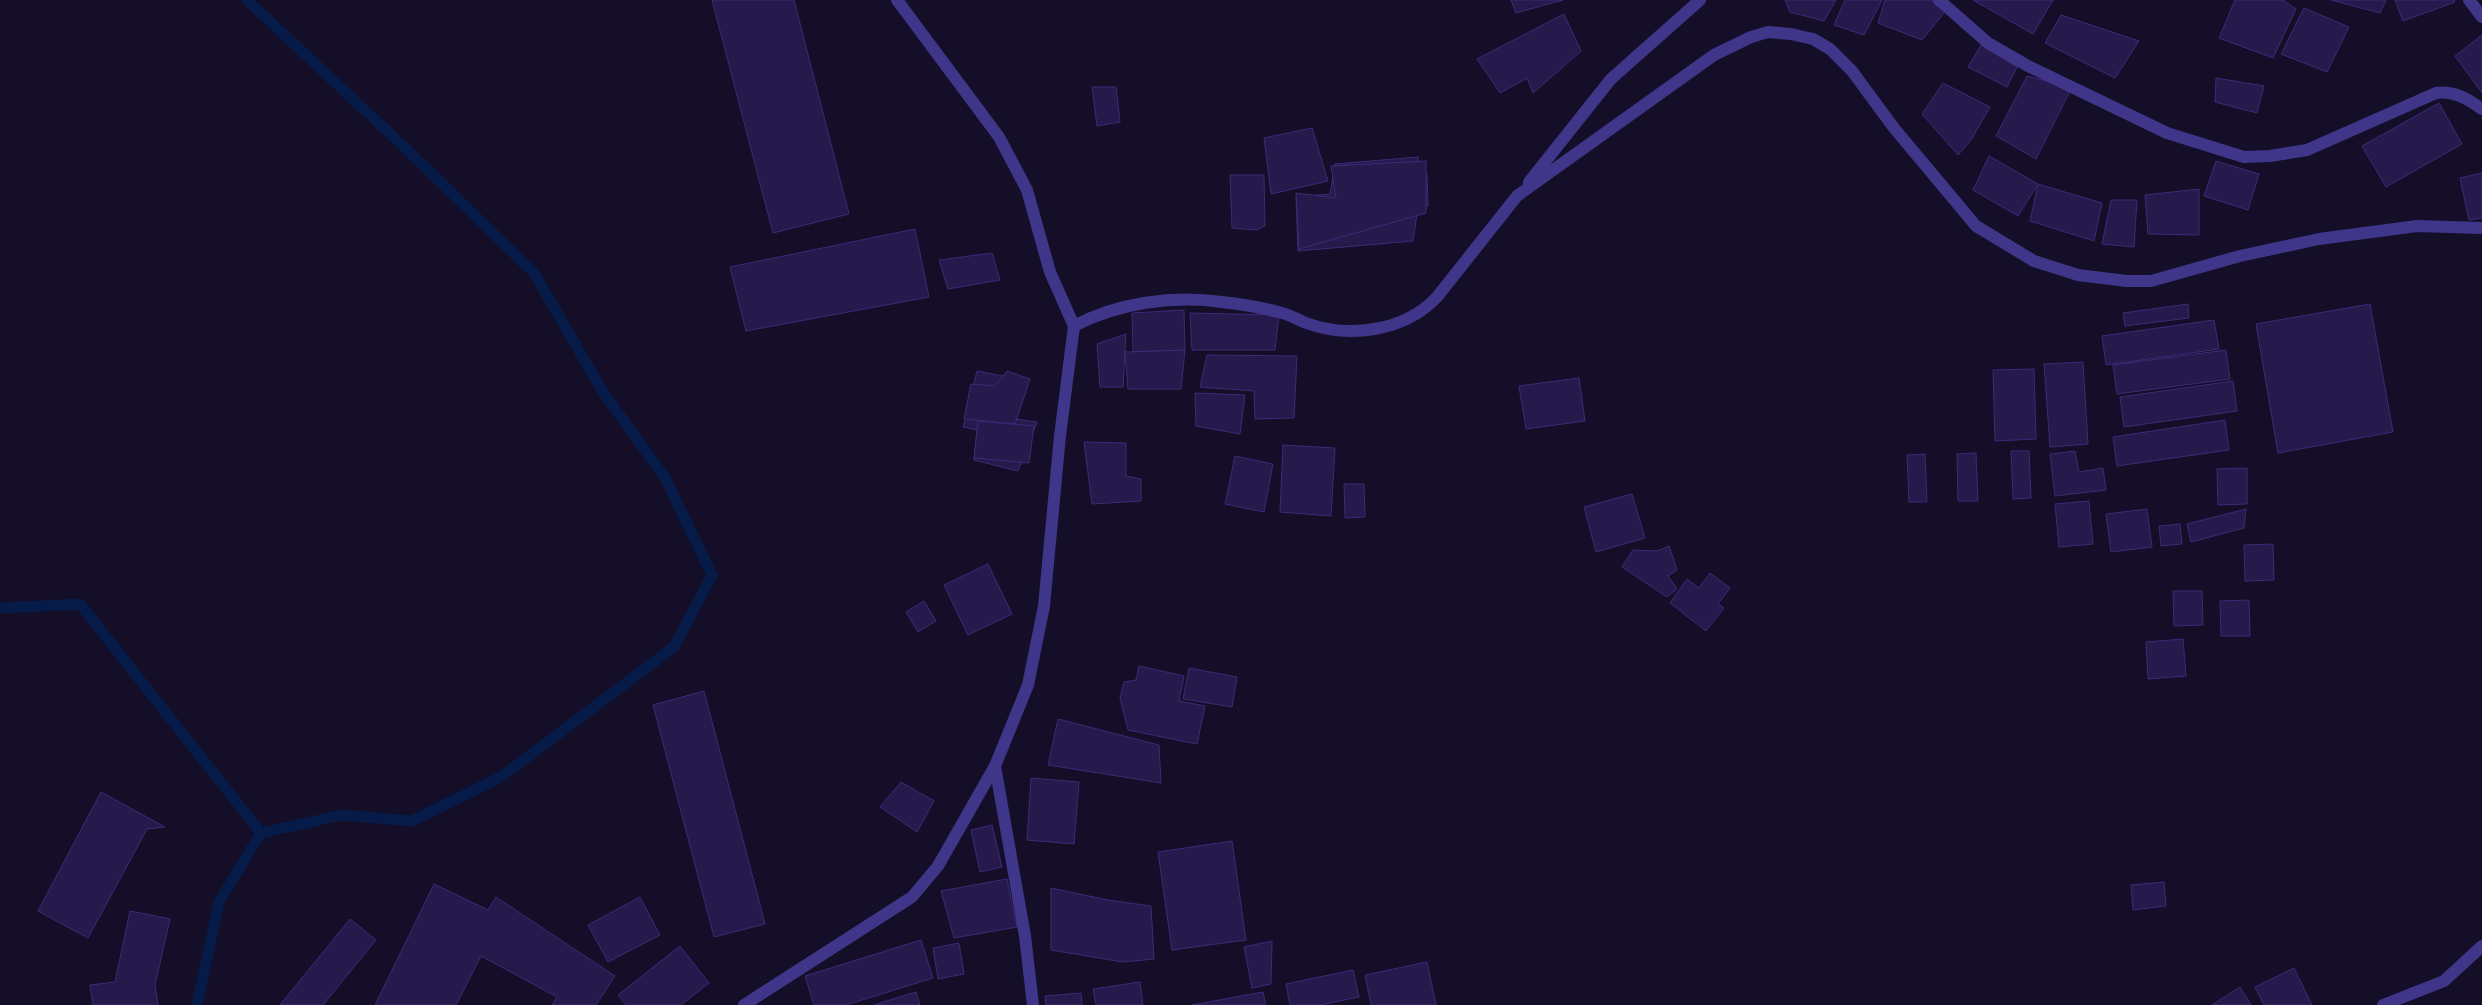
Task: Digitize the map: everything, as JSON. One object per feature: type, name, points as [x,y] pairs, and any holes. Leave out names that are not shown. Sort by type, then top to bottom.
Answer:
[{"type":"street","points":[[744,1005],[912,897],[938,866],[995,766],[1028,685],[1044,606],[1060,436],[1074,326],[1050,272],[1027,190],[1000,137],[897,0]]},
{"type":"street","points":[[1074,326],[1095,315],[1117,309],[1147,303],[1186,300],[1221,301],[1284,313],[1307,324],[1343,330],[1371,331],[1401,321],[1429,305],[1611,79],[1700,0]]},
{"type":"street","points":[[1939,0],[1988,43],[2028,66],[2167,133],[2244,157],[2270,156],[2307,150],[2436,93],[2447,92],[2464,97],[2480,105]]},
{"type":"street","points":[[2469,0],[2482,17]]},
{"type":"street","points":[[1517,196],[1714,55],[1751,37],[1778,32],[1813,39],[1841,58],[1852,70],[1894,128],[1976,226],[2034,261],[2078,275],[2127,281],[2151,281],[2240,256],[2319,239],[2417,226],[2482,228]]},
{"type":"street","points":[[995,766],[1025,936],[1033,1005]]},
{"type":"street","points":[[2382,1005],[2444,981],[2482,946]]},
{"type":"building","points":[[712,0],[794,0],[849,214],[773,233]]},
{"type":"building","points":[[1511,0],[1563,0],[1516,13]]},
{"type":"building","points":[[1785,0],[1836,0],[1824,21],[1790,12]]},
{"type":"building","points":[[1845,0],[1882,0],[1864,35],[1834,25]]},
{"type":"building","points":[[1885,0],[1938,0],[1948,8],[1922,40],[1878,23]]},
{"type":"building","points":[[1973,0],[2053,0],[2033,34]]},
{"type":"building","points":[[2235,0],[2283,0],[2296,9],[2273,58],[2219,38]]},
{"type":"building","points":[[2331,0],[2386,0],[2380,13]]},
{"type":"building","points":[[2395,0],[2454,0],[2455,2],[2403,21]]},
{"type":"building","points":[[2304,8],[2349,27],[2327,72],[2281,54]]},
{"type":"building","points":[[1564,14],[1581,51],[1533,93],[1527,78],[1500,93],[1477,59]]},
{"type":"building","points":[[2061,15],[2139,41],[2115,78],[2045,43]]},
{"type":"building","points":[[2482,35],[2482,93],[2455,56]]},
{"type":"building","points":[[1981,45],[2017,67],[2007,87],[1968,67]]},
{"type":"building","points":[[2027,76],[2072,87],[2036,159],[1996,136]]},
{"type":"building","points":[[2216,78],[2264,86],[2257,113],[2215,102]]},
{"type":"building","points":[[1943,83],[1990,107],[1971,140],[1958,155],[1922,114]]},
{"type":"building","points":[[1092,87],[1116,87],[1120,122],[1097,126]]},
{"type":"building","points":[[2439,103],[2462,144],[2386,187],[2362,146]]},
{"type":"building","points":[[1312,128],[1328,181],[1271,194],[1264,138]]},
{"type":"building","points":[[1989,156],[2038,184],[2018,216],[1973,190]]},
{"type":"building","points":[[1418,157],[1419,165],[1427,175],[1428,206],[1418,207],[1413,241],[1298,251],[1296,197],[1330,194],[1335,164]]},
{"type":"building","points":[[1426,161],[1426,213],[1299,249],[1296,193],[1336,198],[1331,166]]},
{"type":"building","points":[[2216,161],[2259,174],[2248,210],[2204,196]]},
{"type":"building","points":[[2482,173],[2482,218],[2469,220],[2460,178]]},
{"type":"building","points":[[1230,175],[1264,175],[1265,226],[1256,230],[1232,228]]},
{"type":"building","points":[[2038,184],[2102,203],[2094,241],[2030,221]]},
{"type":"building","points":[[2199,189],[2199,235],[2148,234],[2145,195]]},
{"type":"building","points":[[2111,200],[2137,200],[2134,247],[2102,244]]},
{"type":"building","points":[[915,229],[929,297],[746,331],[730,267]]},
{"type":"building","points":[[992,253],[1000,280],[948,289],[939,260]]},
{"type":"building","points":[[2188,304],[2189,318],[2125,326],[2123,313]]},
{"type":"building","points":[[2370,304],[2393,432],[2278,453],[2256,324]]},
{"type":"building","points":[[1184,310],[1185,350],[1133,352],[1132,313]]},
{"type":"building","points":[[1190,313],[1279,315],[1275,350],[1192,350]]},
{"type":"building","points":[[2214,320],[2219,349],[2106,365],[2102,336]]},
{"type":"building","points":[[1126,334],[1123,387],[1100,387],[1097,344]]},
{"type":"building","points":[[1185,350],[1181,389],[1128,389],[1125,352]]},
{"type":"building","points":[[2226,350],[2230,379],[2117,394],[2113,365]]},
{"type":"building","points":[[1207,355],[1297,356],[1294,418],[1255,419],[1254,391],[1200,387]]},
{"type":"building","points":[[2083,362],[2088,444],[2050,447],[2044,364]]},
{"type":"building","points":[[2034,369],[2036,439],[1995,441],[1993,370]]},
{"type":"building","points":[[977,371],[1028,381],[1016,419],[1037,422],[1018,471],[974,460],[977,430],[963,427]]},
{"type":"building","points":[[1007,371],[1030,379],[1015,424],[964,419],[971,384],[995,386]]},
{"type":"building","points":[[1579,378],[1585,421],[1526,429],[1519,386]]},
{"type":"building","points":[[2233,381],[2237,411],[2124,427],[2120,397]]},
{"type":"building","points":[[1195,393],[1245,395],[1240,434],[1196,426]]},
{"type":"building","points":[[2225,420],[2229,450],[2117,466],[2113,437]]},
{"type":"building","points":[[978,421],[1034,426],[1029,463],[974,458]]},
{"type":"building","points":[[1084,442],[1126,443],[1126,476],[1141,479],[1141,501],[1092,504]]},
{"type":"building","points":[[1283,445],[1335,448],[1331,516],[1280,512]]},
{"type":"building","points":[[2011,451],[2029,451],[2031,498],[2013,499]]},
{"type":"building","points":[[2075,451],[2079,472],[2103,468],[2106,490],[2055,496],[2050,454]]},
{"type":"building","points":[[1976,453],[1978,501],[1958,501],[1957,454]]},
{"type":"building","points":[[1925,454],[1927,502],[1909,502],[1907,455]]},
{"type":"building","points":[[1235,456],[1273,464],[1264,512],[1225,504]]},
{"type":"building","points":[[2247,468],[2247,504],[2218,505],[2217,469]]},
{"type":"building","points":[[1344,484],[1364,484],[1365,517],[1345,518]]},
{"type":"building","points":[[1632,494],[1645,538],[1596,552],[1584,507]]},
{"type":"building","points":[[2089,501],[2093,544],[2059,547],[2055,504]]},
{"type":"building","points":[[2147,509],[2152,547],[2111,552],[2106,514]]},
{"type":"building","points":[[2246,509],[2244,528],[2191,542],[2187,524]]},
{"type":"building","points":[[2180,524],[2182,544],[2161,546],[2159,526]]},
{"type":"building","points":[[2273,544],[2274,580],[2245,581],[2244,545]]},
{"type":"building","points":[[1669,546],[1677,570],[1668,576],[1677,589],[1667,597],[1622,567],[1633,550],[1657,551]]},
{"type":"building","points":[[988,564],[1012,614],[968,635],[944,585]]},
{"type":"building","points":[[1710,573],[1730,588],[1718,604],[1724,608],[1706,631],[1670,603],[1687,579],[1699,588]]},
{"type":"building","points":[[2173,591],[2202,591],[2203,625],[2174,626]]},
{"type":"building","points":[[2249,600],[2250,636],[2221,636],[2220,601]]},
{"type":"building","points":[[924,601],[936,621],[918,632],[906,612]]},
{"type":"building","points":[[2183,639],[2186,676],[2148,679],[2146,642]]},
{"type":"building","points":[[1139,666],[1184,676],[1179,701],[1205,706],[1197,744],[1128,730],[1120,698],[1124,682],[1136,680]]},
{"type":"building","points":[[1189,668],[1237,677],[1232,707],[1183,699]]},
{"type":"building","points":[[704,691],[765,924],[714,937],[653,705]]},
{"type":"building","points":[[1058,719],[1159,745],[1161,783],[1048,765]]},
{"type":"building","points":[[1031,778],[1079,782],[1074,844],[1027,840]]},
{"type":"building","points":[[901,782],[934,801],[917,832],[880,807]]},
{"type":"building","points":[[101,792],[165,827],[147,829],[88,938],[38,911]]},
{"type":"building","points":[[992,825],[1002,867],[980,872],[971,830]]},
{"type":"building","points":[[1232,841],[1246,940],[1172,950],[1158,852]]},
{"type":"building","points":[[1007,879],[1017,927],[954,938],[941,891]]},
{"type":"building","points":[[2164,882],[2166,906],[2133,910],[2131,885]]},
{"type":"building","points":[[434,884],[488,910],[496,897],[615,976],[596,1005],[552,1005],[557,997],[481,956],[456,1005],[375,1005]]},
{"type":"building","points":[[1051,888],[1108,900],[1151,906],[1154,959],[1123,962],[1051,950]]},
{"type":"building","points":[[640,897],[660,935],[608,962],[588,925]]},
{"type":"building","points":[[130,911],[170,919],[155,985],[158,1005],[93,1005],[90,985],[115,982]]},
{"type":"building","points":[[350,919],[376,940],[323,1005],[280,1005]]},
{"type":"building","points":[[921,940],[933,978],[846,1005],[814,1005],[805,976]]},
{"type":"building","points":[[1272,941],[1271,984],[1252,988],[1244,947]]},
{"type":"building","points":[[959,943],[964,974],[938,979],[933,948]]},
{"type":"building","points":[[680,946],[709,983],[681,1005],[626,1005],[618,995]]},
{"type":"building","points":[[1427,962],[1436,1005],[1371,1005],[1365,975]]},
{"type":"building","points":[[2294,968],[2312,1005],[2264,1005],[2255,987]]},
{"type":"building","points":[[1353,970],[1359,997],[1320,1005],[1290,1005],[1286,984]]},
{"type":"building","points":[[1140,982],[1143,1005],[1096,1005],[1093,989]]},
{"type":"building","points":[[2240,987],[2251,1005],[2212,1005]]},
{"type":"building","points":[[916,992],[920,1005],[874,1005]]},
{"type":"building","points":[[1263,992],[1266,1005],[1192,1005]]},
{"type":"building","points":[[1081,993],[1082,1005],[1046,1005],[1045,996]]},
{"type":"waterway","points":[[197,1005],[219,902],[261,833],[342,815],[412,821],[501,777],[674,647],[712,575],[665,478],[603,392],[534,273],[400,143],[247,0]]},
{"type":"waterway","points":[[0,608],[80,604],[261,833]]}]
